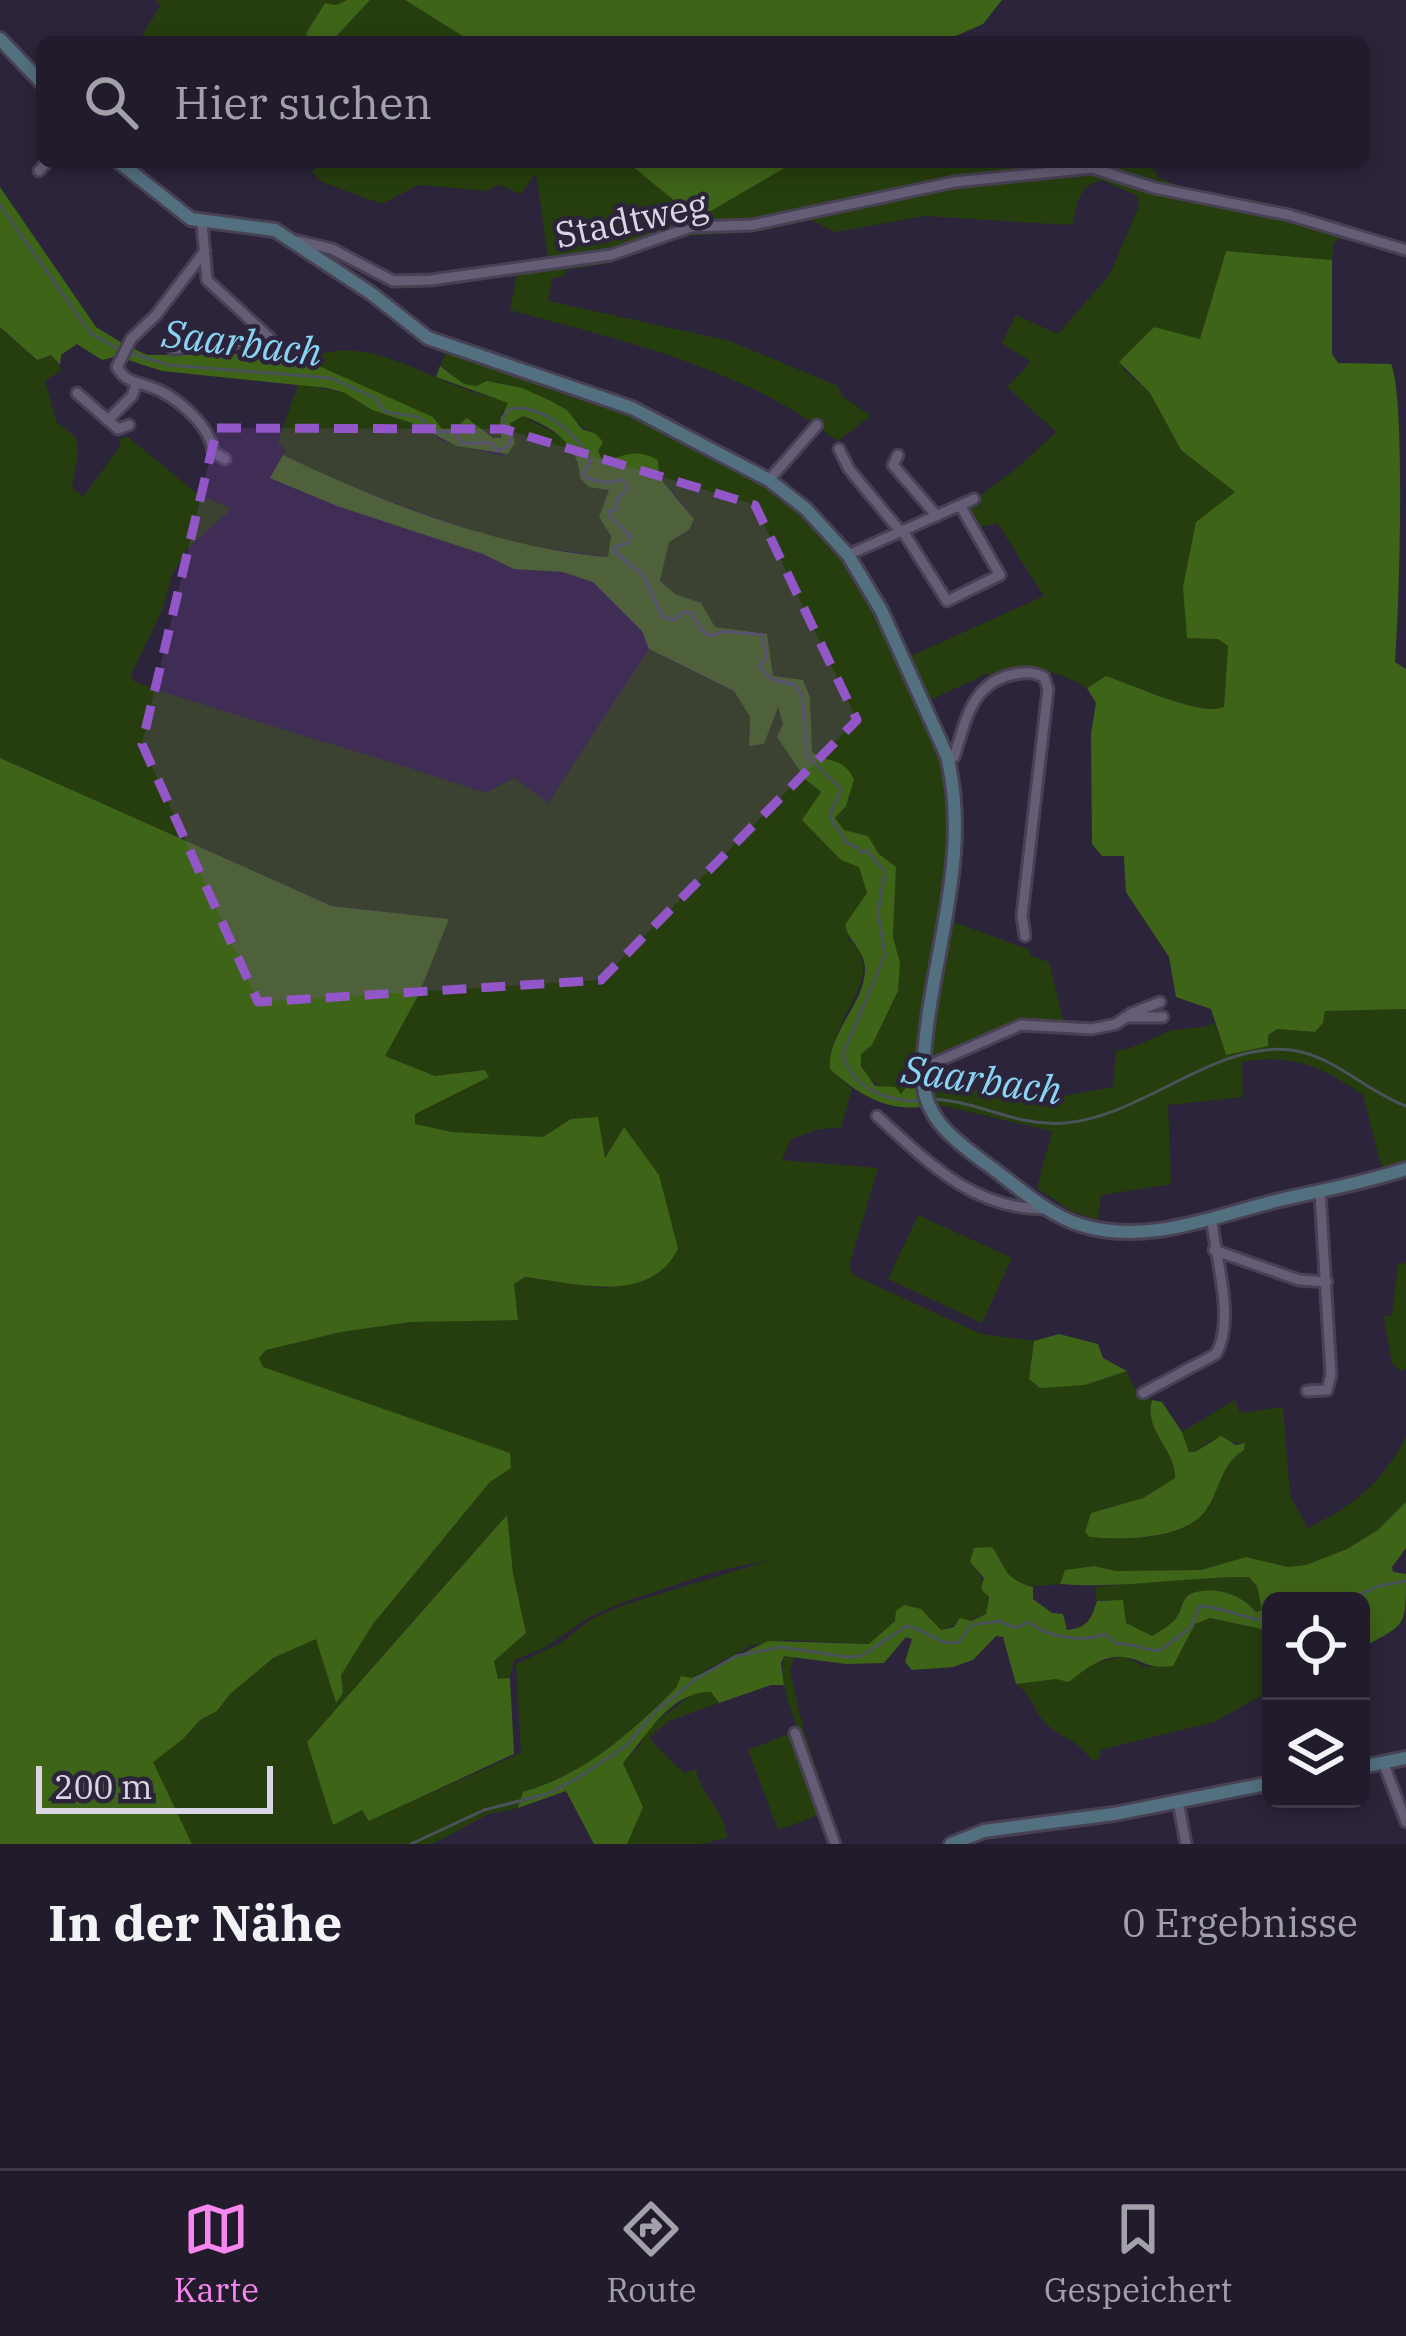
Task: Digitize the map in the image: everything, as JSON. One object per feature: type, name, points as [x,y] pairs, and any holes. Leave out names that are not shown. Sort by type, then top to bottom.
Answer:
[{"type":"main road","points":[[0,39],[36,77]]},
{"type":"main road","points":[[125,168],[202,223],[261,226],[292,240],[428,338],[632,408],[769,481],[806,509],[848,555],[881,610],[949,760],[956,806],[956,859],[923,1068],[930,1111],[952,1139],[1050,1209],[1080,1225],[1128,1233],[1212,1220],[1362,1184],[1406,1168]]},
{"type":"main road","points":[[1370,1765],[1406,1758]]},
{"type":"main road","points":[[950,1844],[984,1831],[1262,1786]]},
{"type":"street","name":"Stadtweg","points":[[292,240],[332,249],[393,281],[431,280],[611,255],[691,227],[752,225],[954,182],[1092,168],[1155,188],[1289,215],[1406,250]]},
{"type":"street","points":[[173,350],[271,339],[207,280],[202,223]]},
{"type":"street","points":[[205,250],[127,345],[119,359],[119,374],[136,385],[148,386],[191,415],[208,432],[213,452],[225,459]]},
{"type":"street","points":[[110,419],[136,385]]},
{"type":"street","points":[[77,393],[120,430],[129,425]]},
{"type":"street","points":[[769,481],[817,425]]},
{"type":"street","points":[[839,449],[849,469],[901,530],[947,602],[1000,574],[961,507]]},
{"type":"street","points":[[898,455],[893,465],[937,516]]},
{"type":"street","points":[[848,555],[974,500]]},
{"type":"street","points":[[949,760],[954,757],[967,712],[985,687],[1011,675],[1045,677],[1048,689],[1022,916],[1025,936]]},
{"type":"street","points":[[923,1068],[1021,1025],[1092,1029],[1116,1024],[1160,1002]]},
{"type":"street","points":[[1126,1017],[1163,1017]]},
{"type":"street","points":[[877,1116],[946,1178],[975,1196],[1023,1209],[1050,1209]]},
{"type":"street","points":[[1307,1391],[1327,1390],[1331,1376],[1320,1192]]},
{"type":"street","points":[[1143,1393],[1216,1354],[1221,1345],[1223,1306],[1212,1220]]},
{"type":"street","points":[[1214,1250],[1299,1280],[1327,1282]]},
{"type":"street","points":[[795,1733],[835,1844]]},
{"type":"street","points":[[1383,1762],[1406,1822]]},
{"type":"street","points":[[1178,1802],[1186,1844]]},
{"type":"highlighted area","points":[[217,428],[504,429],[755,505],[857,720],[601,980],[258,1002],[142,744]]},
{"type":"green space","points":[[155,0],[347,0],[325,3],[307,36],[144,36],[161,5]]},
{"type":"green space","points":[[370,0],[405,0],[462,36],[337,36]]},
{"type":"green space","points":[[370,0],[337,36],[307,36],[325,3]]},
{"type":"green space","points":[[405,0],[1002,0],[983,24],[956,36],[462,36]]},
{"type":"green space","points":[[315,168],[634,168],[697,219],[785,168],[1152,168],[1159,178],[1178,186],[1288,207],[1406,245],[1406,256],[1341,237],[1334,243],[1332,260],[1226,251],[1200,339],[1122,368],[1150,393],[1181,450],[1236,493],[1218,639],[1228,646],[1224,707],[1183,704],[1106,676],[1087,688],[1041,671],[992,678],[989,673],[928,701],[950,760],[960,809],[960,859],[951,921],[1030,950],[1031,956],[1049,962],[1064,1023],[1022,1021],[930,1061],[930,1084],[1047,1099],[1113,1087],[1116,1051],[1174,1030],[1214,1023],[1226,1054],[1267,1046],[1268,1035],[1277,1029],[1315,1032],[1323,1023],[1324,1011],[1406,1009],[1406,1160],[1382,1169],[1363,1095],[1348,1085],[1292,1061],[1242,1062],[1243,1097],[1168,1105],[1171,1184],[1101,1195],[1098,1220],[1071,1211],[1037,1188],[1052,1131],[935,1104],[920,1107],[915,1085],[901,1094],[873,1081],[864,1070],[861,1054],[872,1045],[898,991],[900,963],[893,937],[896,868],[868,836],[843,830],[835,817],[851,796],[811,752],[810,697],[804,681],[773,676],[765,633],[715,628],[697,606],[664,588],[660,580],[669,542],[689,530],[694,519],[664,484],[629,465],[599,460],[596,434],[549,400],[499,383],[467,385],[440,366],[447,351],[631,413],[764,483],[827,536],[874,607],[900,661],[1044,596],[997,523],[977,528],[964,508],[1056,432],[1007,387],[1031,362],[1002,343],[1016,315],[1058,334],[1110,274],[1139,206],[1138,196],[1101,180],[1093,183],[1080,196],[1073,223],[1068,225],[925,216],[835,232],[811,220],[757,232],[687,236],[605,264],[565,270],[565,275],[552,279],[548,301],[730,341],[838,386],[842,396],[871,416],[837,441],[801,415],[722,375],[510,310],[517,275],[550,271],[536,173],[521,194],[499,185],[487,191],[418,185],[382,204],[322,182],[312,172]]},
{"type":"green space","points":[[634,168],[785,168],[697,219]]},
{"type":"green space","points":[[0,187],[96,327],[122,343],[114,357],[102,360],[77,344],[61,355],[60,365],[51,355],[37,360],[0,327]]},
{"type":"green space","points":[[1226,251],[1332,260],[1332,354],[1338,363],[1391,364],[1396,384],[1400,459],[1395,662],[1406,669],[1406,1009],[1325,1011],[1315,1032],[1277,1029],[1268,1035],[1268,1046],[1226,1055],[1211,1009],[1176,997],[1169,957],[1126,892],[1124,856],[1102,856],[1092,844],[1091,734],[1096,703],[1087,688],[1106,676],[1199,708],[1224,707],[1228,646],[1218,639],[1187,638],[1183,587],[1196,522],[1235,492],[1181,450],[1150,393],[1119,362],[1154,327],[1200,339]]},
{"type":"green space","points":[[0,327],[36,360],[51,355],[62,370],[45,381],[57,423],[76,437],[72,487],[83,497],[119,448],[121,438],[128,437],[195,492],[231,509],[187,549],[172,575],[162,610],[131,675],[135,682],[485,793],[515,778],[548,803],[649,649],[734,691],[750,717],[748,734],[764,743],[777,705],[783,725],[778,737],[806,780],[821,792],[815,807],[859,866],[867,893],[848,939],[863,963],[863,975],[835,1039],[830,1069],[852,1089],[841,1128],[819,1129],[791,1139],[782,1160],[878,1168],[849,1267],[853,1275],[981,1334],[1034,1341],[1029,1378],[1085,1385],[1127,1371],[1134,1388],[1152,1400],[1152,1421],[1171,1458],[1175,1478],[1143,1498],[1103,1509],[1090,1537],[1165,1534],[1203,1514],[1244,1443],[1211,1440],[1189,1452],[1182,1432],[1235,1400],[1240,1413],[1283,1407],[1290,1496],[1308,1528],[1365,1492],[1406,1437],[1406,1502],[1378,1530],[1306,1565],[1287,1567],[1246,1557],[1201,1570],[1116,1571],[1094,1566],[1065,1570],[1060,1584],[1041,1586],[1016,1581],[1001,1559],[970,1562],[985,1586],[987,1614],[941,1630],[929,1616],[895,1621],[869,1644],[789,1640],[753,1645],[691,1678],[681,1677],[676,1688],[624,1736],[569,1774],[523,1792],[518,1808],[489,1814],[432,1844],[192,1844],[152,1762],[217,1711],[273,1658],[317,1638],[335,1701],[343,1692],[340,1675],[373,1624],[490,1482],[511,1467],[509,1453],[262,1367],[259,1358],[265,1350],[341,1332],[411,1322],[518,1319],[514,1284],[525,1277],[610,1289],[623,1128],[604,1159],[571,1119],[543,1137],[415,1125],[414,1114],[485,1071],[435,1076],[384,1056],[418,996],[448,919],[333,906],[0,758]],"holes":[[[506,1516],[526,1633],[494,1661],[498,1680],[510,1678],[514,1660],[621,1603],[717,1571],[774,1559],[621,1606],[516,1664],[521,1753],[370,1820],[362,1810],[334,1824],[307,1742]]]},
{"type":"green space","points":[[279,338],[316,356],[351,351],[386,357],[509,403],[502,413],[502,438],[493,438],[467,418],[455,428],[442,429],[324,369],[263,354]]},
{"type":"green space","points":[[130,347],[147,355],[263,354],[295,365],[321,367],[433,417],[442,429],[455,428],[467,418],[493,438],[501,438],[500,421],[508,403],[436,377],[440,366],[464,384],[487,381],[522,388],[567,410],[582,429],[603,442],[598,451],[603,462],[637,454],[658,460],[659,477],[694,519],[689,530],[669,542],[660,581],[675,594],[701,603],[715,627],[767,634],[773,676],[803,680],[810,697],[812,752],[840,764],[854,780],[846,806],[835,818],[844,830],[868,836],[879,854],[896,867],[893,937],[900,963],[898,991],[872,1045],[861,1054],[861,1066],[875,1086],[895,1087],[901,1094],[916,1084],[920,1107],[894,1106],[871,1098],[830,1069],[834,1043],[864,981],[864,962],[845,925],[867,893],[859,867],[841,860],[802,820],[821,792],[806,780],[777,737],[783,724],[778,707],[764,744],[749,746],[750,717],[734,691],[649,649],[642,631],[593,582],[563,572],[514,569],[270,478],[283,455],[442,521],[526,544],[608,557],[611,536],[599,517],[609,490],[589,487],[580,478],[575,456],[562,439],[523,416],[510,423],[515,443],[508,454],[457,446],[412,423],[372,410],[345,393],[162,371],[125,359]]},
{"type":"green space","points":[[298,384],[345,393],[443,441],[502,456],[509,423],[523,416],[570,442],[580,465],[609,489],[599,517],[612,536],[609,557],[508,543],[350,487],[283,455],[286,450],[278,443]]},
{"type":"green space","points":[[0,758],[332,906],[449,919],[418,996],[385,1056],[435,1076],[485,1070],[489,1077],[415,1114],[415,1124],[452,1132],[543,1137],[571,1119],[598,1117],[605,1158],[624,1127],[659,1175],[678,1249],[665,1267],[630,1284],[588,1286],[525,1277],[514,1284],[518,1320],[411,1322],[341,1332],[266,1350],[259,1358],[263,1367],[510,1453],[511,1468],[490,1482],[373,1624],[341,1675],[343,1693],[336,1703],[316,1639],[273,1658],[153,1762],[192,1844],[0,1844]]},
{"type":"green space","points":[[918,1215],[1012,1258],[982,1323],[888,1279]]},
{"type":"green space","points":[[1406,1263],[1406,1368],[1402,1371],[1392,1364],[1384,1316],[1392,1315],[1398,1264]]},
{"type":"green space","points":[[1059,1334],[1098,1344],[1103,1358],[1127,1371],[1085,1385],[1040,1388],[1029,1379],[1034,1341]]},
{"type":"green space","points":[[1152,1400],[1162,1402],[1189,1452],[1221,1436],[1236,1445],[1245,1443],[1244,1450],[1229,1464],[1209,1506],[1193,1523],[1150,1536],[1090,1537],[1085,1532],[1091,1513],[1143,1498],[1175,1478],[1171,1458],[1152,1421]]},
{"type":"green space","points":[[1406,1502],[1406,1548],[1392,1567],[1393,1572],[1406,1574],[1404,1616],[1395,1628],[1370,1643],[1370,1592],[1262,1592],[1262,1610],[1257,1586],[1249,1577],[1060,1584],[1065,1570],[1094,1566],[1116,1571],[1201,1570],[1246,1557],[1287,1567],[1306,1565],[1378,1530]]},
{"type":"green space","points":[[507,1515],[526,1633],[494,1661],[498,1679],[510,1678],[514,1754],[369,1821],[362,1810],[333,1825],[307,1742]]},
{"type":"green space","points":[[992,1547],[1011,1576],[1033,1587],[1033,1599],[1052,1613],[1063,1614],[1067,1630],[1087,1622],[1097,1601],[1123,1600],[1126,1623],[1152,1636],[1174,1621],[1186,1597],[1210,1590],[1228,1593],[1256,1612],[1262,1610],[1262,1629],[1210,1618],[1195,1624],[1173,1666],[1108,1658],[1069,1682],[1016,1684],[1003,1637],[996,1636],[973,1660],[953,1667],[912,1670],[905,1662],[912,1639],[906,1637],[884,1663],[846,1664],[784,1656],[784,1685],[719,1703],[711,1692],[697,1693],[672,1707],[650,1729],[623,1763],[643,1807],[627,1844],[594,1844],[566,1791],[518,1808],[523,1792],[587,1763],[624,1736],[676,1688],[681,1676],[692,1678],[768,1641],[869,1644],[895,1621],[896,1611],[904,1605],[921,1609],[941,1630],[954,1627],[960,1618],[971,1621],[986,1614],[989,1597],[981,1589],[984,1578],[970,1562],[974,1548]]},
{"type":"green space","points":[[1249,1577],[1257,1586],[1262,1610],[1256,1612],[1228,1593],[1201,1591],[1186,1597],[1174,1621],[1152,1636],[1125,1623],[1109,1599],[1097,1601],[1095,1587]]},
{"type":"green space","points":[[1209,1618],[1262,1629],[1262,1695],[1214,1722],[1100,1750],[1100,1758],[1093,1761],[1046,1724],[1016,1684],[1077,1674],[1123,1656],[1148,1668],[1176,1654],[1195,1624]]},
{"type":"green space","points":[[784,1656],[795,1656],[790,1670],[803,1728],[841,1844],[831,1844],[820,1815],[778,1830],[748,1750],[798,1730],[784,1684]]},
{"type":"green space","points":[[696,1691],[711,1692],[719,1703],[669,1721],[649,1738],[684,1773],[696,1769],[727,1838],[701,1844],[627,1844],[623,1763],[647,1729]]},
{"type":"waterway","name":"Saarbach","points":[[0,205],[90,333],[120,350]]},
{"type":"waterway","name":"Saarbach","points":[[130,353],[169,365],[331,378],[373,397],[386,412],[419,417],[434,432],[453,432],[462,443],[491,443],[498,451],[508,446],[511,437],[502,418],[510,409],[534,411],[558,423],[585,451],[590,462],[583,475],[602,482],[622,479],[628,488],[617,499],[617,509],[608,511],[630,535],[628,543],[616,546],[615,552],[643,575],[663,617],[675,620],[683,612],[692,613],[710,636],[723,631],[762,635],[767,657],[759,666],[771,679],[795,685],[802,695],[807,755],[841,789],[832,821],[846,843],[861,853],[866,850],[885,871],[878,913],[885,955],[843,1054],[854,1076],[872,1091],[920,1101]]},
{"type":"waterway","name":"Saarbach","points":[[929,1099],[1030,1121],[1065,1123],[1123,1107],[1234,1057],[1291,1050],[1336,1066],[1406,1106]]},
{"type":"waterway","name":"Saarbach","points":[[1366,1592],[1406,1581]]},
{"type":"waterway","name":"Saarbach","points":[[411,1844],[484,1810],[547,1794],[576,1779],[626,1746],[657,1710],[696,1679],[736,1656],[781,1647],[861,1656],[907,1626],[951,1643],[959,1642],[971,1625],[999,1621],[1016,1628],[1028,1622],[1065,1637],[1105,1634],[1116,1644],[1159,1651],[1190,1628],[1200,1606],[1262,1619]]}]
